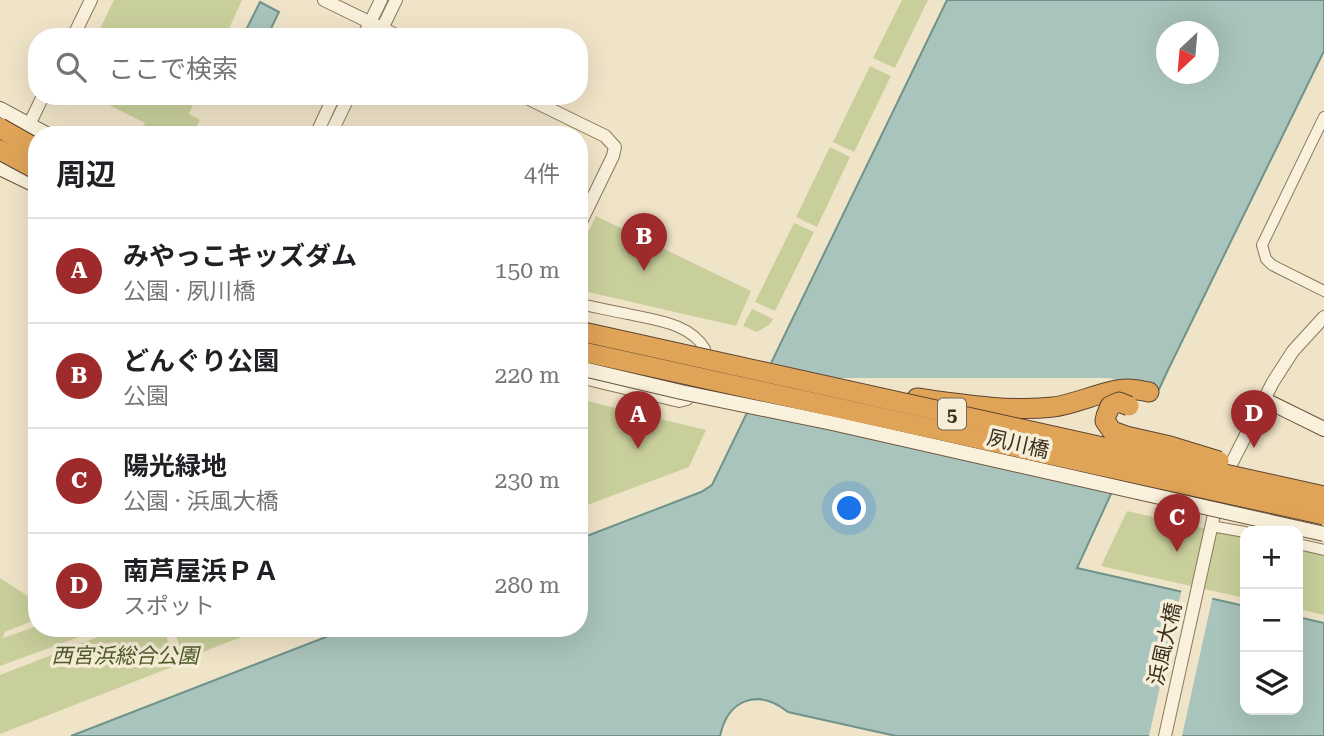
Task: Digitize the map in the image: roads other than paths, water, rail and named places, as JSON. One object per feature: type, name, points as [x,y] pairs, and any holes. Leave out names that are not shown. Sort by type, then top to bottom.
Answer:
[{"type":"highway","points":[[0,128],[28,144]]},
{"type":"highway","points":[[0,150],[28,165]]},
{"type":"highway","name":"5","points":[[588,333],[1324,496]]},
{"type":"highway","name":"5","points":[[588,353],[1324,515]]},
{"type":"highway","points":[[843,390],[969,405],[1033,408],[1071,404],[1127,389],[1149,392]]},
{"type":"highway","points":[[1129,406],[1113,403],[1107,411],[1105,421],[1108,427],[1118,434],[1324,490]]},
{"type":"main road","points":[[0,108],[29,125]]},
{"type":"main road","points":[[28,127],[2,173],[28,183]]},
{"type":"main road","name":"夙川橋","points":[[588,370],[1324,534]]},
{"type":"main road","points":[[1263,399],[1324,429]]},
{"type":"street","points":[[77,28],[91,0]]},
{"type":"street","points":[[324,0],[375,28]]},
{"type":"street","points":[[377,28],[381,0]]},
{"type":"street","points":[[378,28],[396,0]]},
{"type":"street","points":[[29,125],[39,105]]},
{"type":"street","points":[[320,126],[330,105]]},
{"type":"street","points":[[334,126],[345,105]]},
{"type":"street","points":[[541,105],[584,126]]},
{"type":"street","points":[[1324,117],[1262,245],[1266,259],[1272,265],[1324,290]]},
{"type":"street","points":[[588,128],[605,136],[615,147],[588,207]]},
{"type":"street","points":[[588,306],[680,327],[700,341],[705,349],[696,390],[687,400],[679,402],[588,380]]},
{"type":"street","name":"浜風大橋","points":[[1164,736],[1226,471],[1263,399],[1293,351],[1324,317]]},
{"type":"street","points":[[1211,526],[1240,531]]},
{"type":"street","points":[[1303,545],[1324,550]]},
{"type":"water","points":[[947,0],[1324,0],[1324,51],[1167,372],[1077,568],[1240,605],[1240,715],[1303,715],[1303,618],[1324,623],[1324,736],[896,736],[788,712],[766,700],[755,699],[737,706],[730,713],[720,736],[71,736],[326,637],[588,637],[588,536],[701,492],[712,485]]},
{"type":"water","points":[[260,2],[279,12],[271,28],[247,28]]},
{"type":"place","name":"どんぐり公園","points":[[644,271]]},
{"type":"place","name":"南芦屋浜ＰＡ","points":[[1254,448]]},
{"type":"place","name":"みやっこキッズダム","points":[[638,449]]},
{"type":"place","name":"陽光緑地","points":[[1177,552]]},
{"type":"park label","name":"西宮浜総合公園","points":[[125,656]]}]
